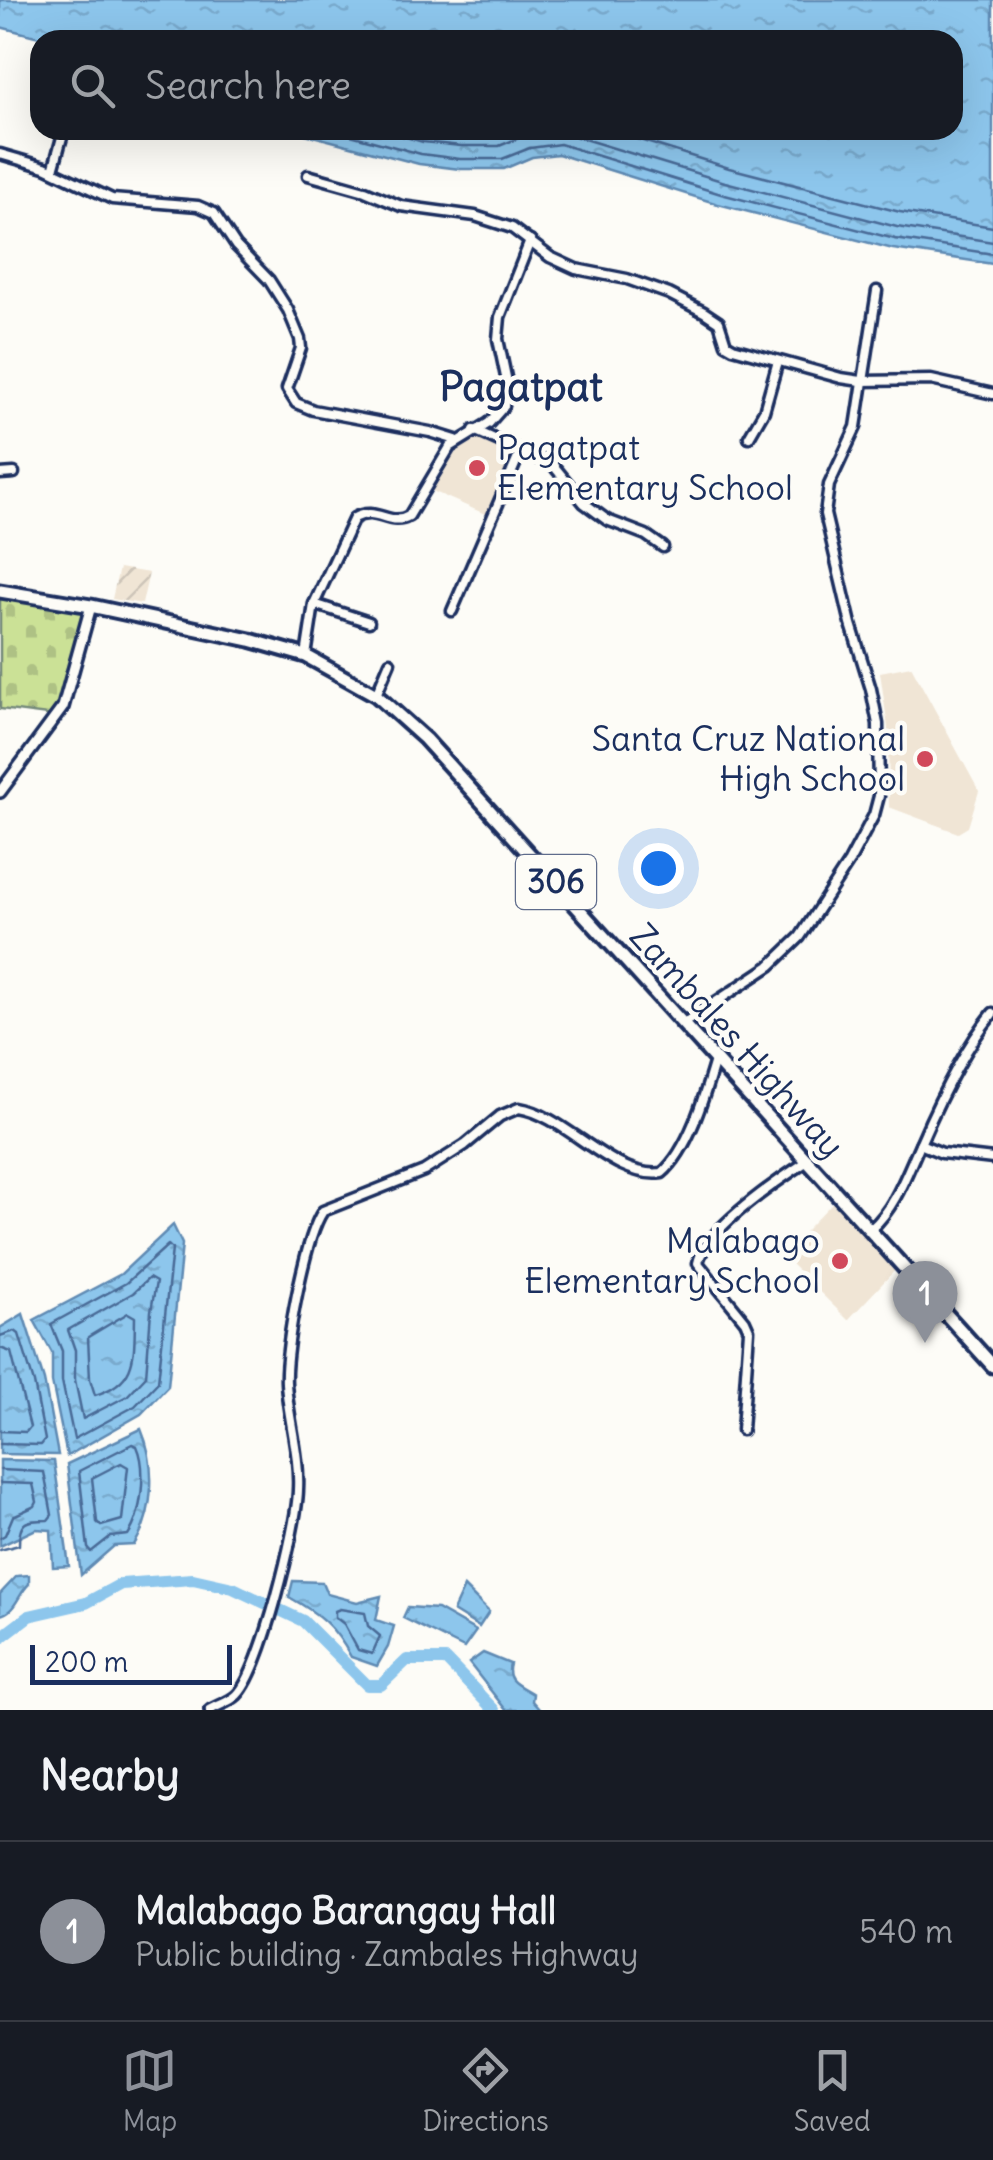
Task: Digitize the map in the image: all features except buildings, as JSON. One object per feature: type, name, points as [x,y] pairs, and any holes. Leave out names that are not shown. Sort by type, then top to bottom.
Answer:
[{"type":"main road","name":"Zambales Highway","points":[[0,591],[250,640],[306,656],[376,695],[421,735],[993,1366]]},
{"type":"street","points":[[53,170],[61,140]]},
{"type":"street","points":[[0,154],[53,170],[112,199],[198,206],[214,213],[236,246],[269,280],[294,324],[301,348],[287,389],[296,403],[456,440]]},
{"type":"street","points":[[308,175],[365,191],[400,206],[475,216],[512,228],[550,257],[576,269],[669,294],[713,317],[719,322],[726,344],[732,348],[861,381],[931,380],[993,394]]},
{"type":"street","points":[[306,656],[314,604],[354,518],[369,512],[394,520],[409,516],[456,440],[495,418],[504,406],[506,382],[498,339],[500,317],[530,241]]},
{"type":"street","points":[[684,1023],[770,966],[800,937],[850,862],[880,796],[878,724],[872,690],[824,514],[829,485],[856,427],[877,291]]},
{"type":"street","points":[[749,437],[764,411],[778,361]]},
{"type":"street","points":[[474,430],[553,465],[584,503],[607,520],[646,534],[664,546]]},
{"type":"street","points":[[452,612],[520,453]]},
{"type":"street","points":[[0,474],[14,473]]},
{"type":"street","points":[[314,604],[369,622]]},
{"type":"street","points":[[0,792],[63,707],[90,606]]},
{"type":"street","points":[[376,695],[390,662]]},
{"type":"street","points":[[870,1229],[890,1208],[970,1046],[993,1013]]},
{"type":"street","points":[[210,1710],[239,1693],[275,1604],[298,1486],[285,1380],[312,1237],[323,1211],[424,1171],[500,1116],[519,1108],[628,1167],[645,1174],[662,1173],[691,1127],[715,1060]]},
{"type":"street","points":[[920,1144],[942,1154],[993,1159]]},
{"type":"street","points":[[742,1430],[749,1330],[746,1321],[698,1263],[698,1257],[716,1234],[752,1201],[809,1160]]},
{"type":"shaded area","name":"Pagatpat Elementary School","points":[[474,436],[518,455],[492,517],[430,490],[452,446]]},
{"type":"shaded area","points":[[119,568],[149,573],[142,604],[112,599]]},
{"type":"shaded area","name":"Santa Cruz National High School","points":[[911,666],[979,791],[968,827],[958,833],[889,807],[888,728],[880,672]]},
{"type":"shaded area","name":"Malabago Elementary School","points":[[833,1202],[897,1268],[848,1320],[782,1255]]},
{"type":"green space","points":[[0,598],[84,612],[71,674],[55,716],[0,709]]},
{"type":"water","points":[[0,0],[993,0],[993,264],[893,249],[718,204],[558,154],[532,157],[504,169],[460,169],[419,164],[328,140],[963,140],[963,30],[30,30],[30,35],[0,27]]},
{"type":"water","points":[[173,1225],[182,1244],[168,1386],[141,1414],[67,1456],[52,1382],[52,1353],[34,1320],[121,1274]]},
{"type":"water","points":[[23,1314],[44,1380],[58,1455],[0,1454],[0,1328]]},
{"type":"water","points":[[141,1429],[149,1457],[151,1487],[141,1532],[134,1545],[114,1546],[81,1575],[67,1464]]},
{"type":"water","points":[[0,1460],[54,1461],[69,1566],[53,1567],[51,1530],[36,1529],[0,1546]]},
{"type":"water","points":[[29,1575],[29,1584],[13,1607],[0,1615],[0,1594],[17,1576]]},
{"type":"water","points":[[293,1581],[322,1582],[327,1594],[357,1602],[381,1596],[376,1620],[394,1626],[377,1666],[351,1657],[325,1621],[289,1597]]},
{"type":"water","points":[[464,1587],[489,1612],[479,1627],[453,1611]]},
{"type":"water","points":[[408,1607],[437,1609],[476,1631],[464,1648],[403,1618]]},
{"type":"water","points":[[483,1653],[510,1664],[511,1679],[533,1694],[532,1701],[540,1710],[506,1710],[469,1663]]},
{"type":"waterway","points":[[0,1638],[29,1616],[86,1603],[121,1584],[193,1579],[233,1588],[303,1621],[367,1685],[381,1685],[407,1660],[446,1660],[494,1710]]},
{"type":"place","name":"Pagatpat Elementary School","points":[[477,468]]},
{"type":"place","name":"Santa Cruz National High School","points":[[925,759]]},
{"type":"place","name":"Malabago Elementary School","points":[[840,1261]]},
{"type":"place","name":"Malabago Barangay Hall","points":[[925,1343]]},
{"type":"district","name":"Pagatpat","points":[[521,387]]}]
